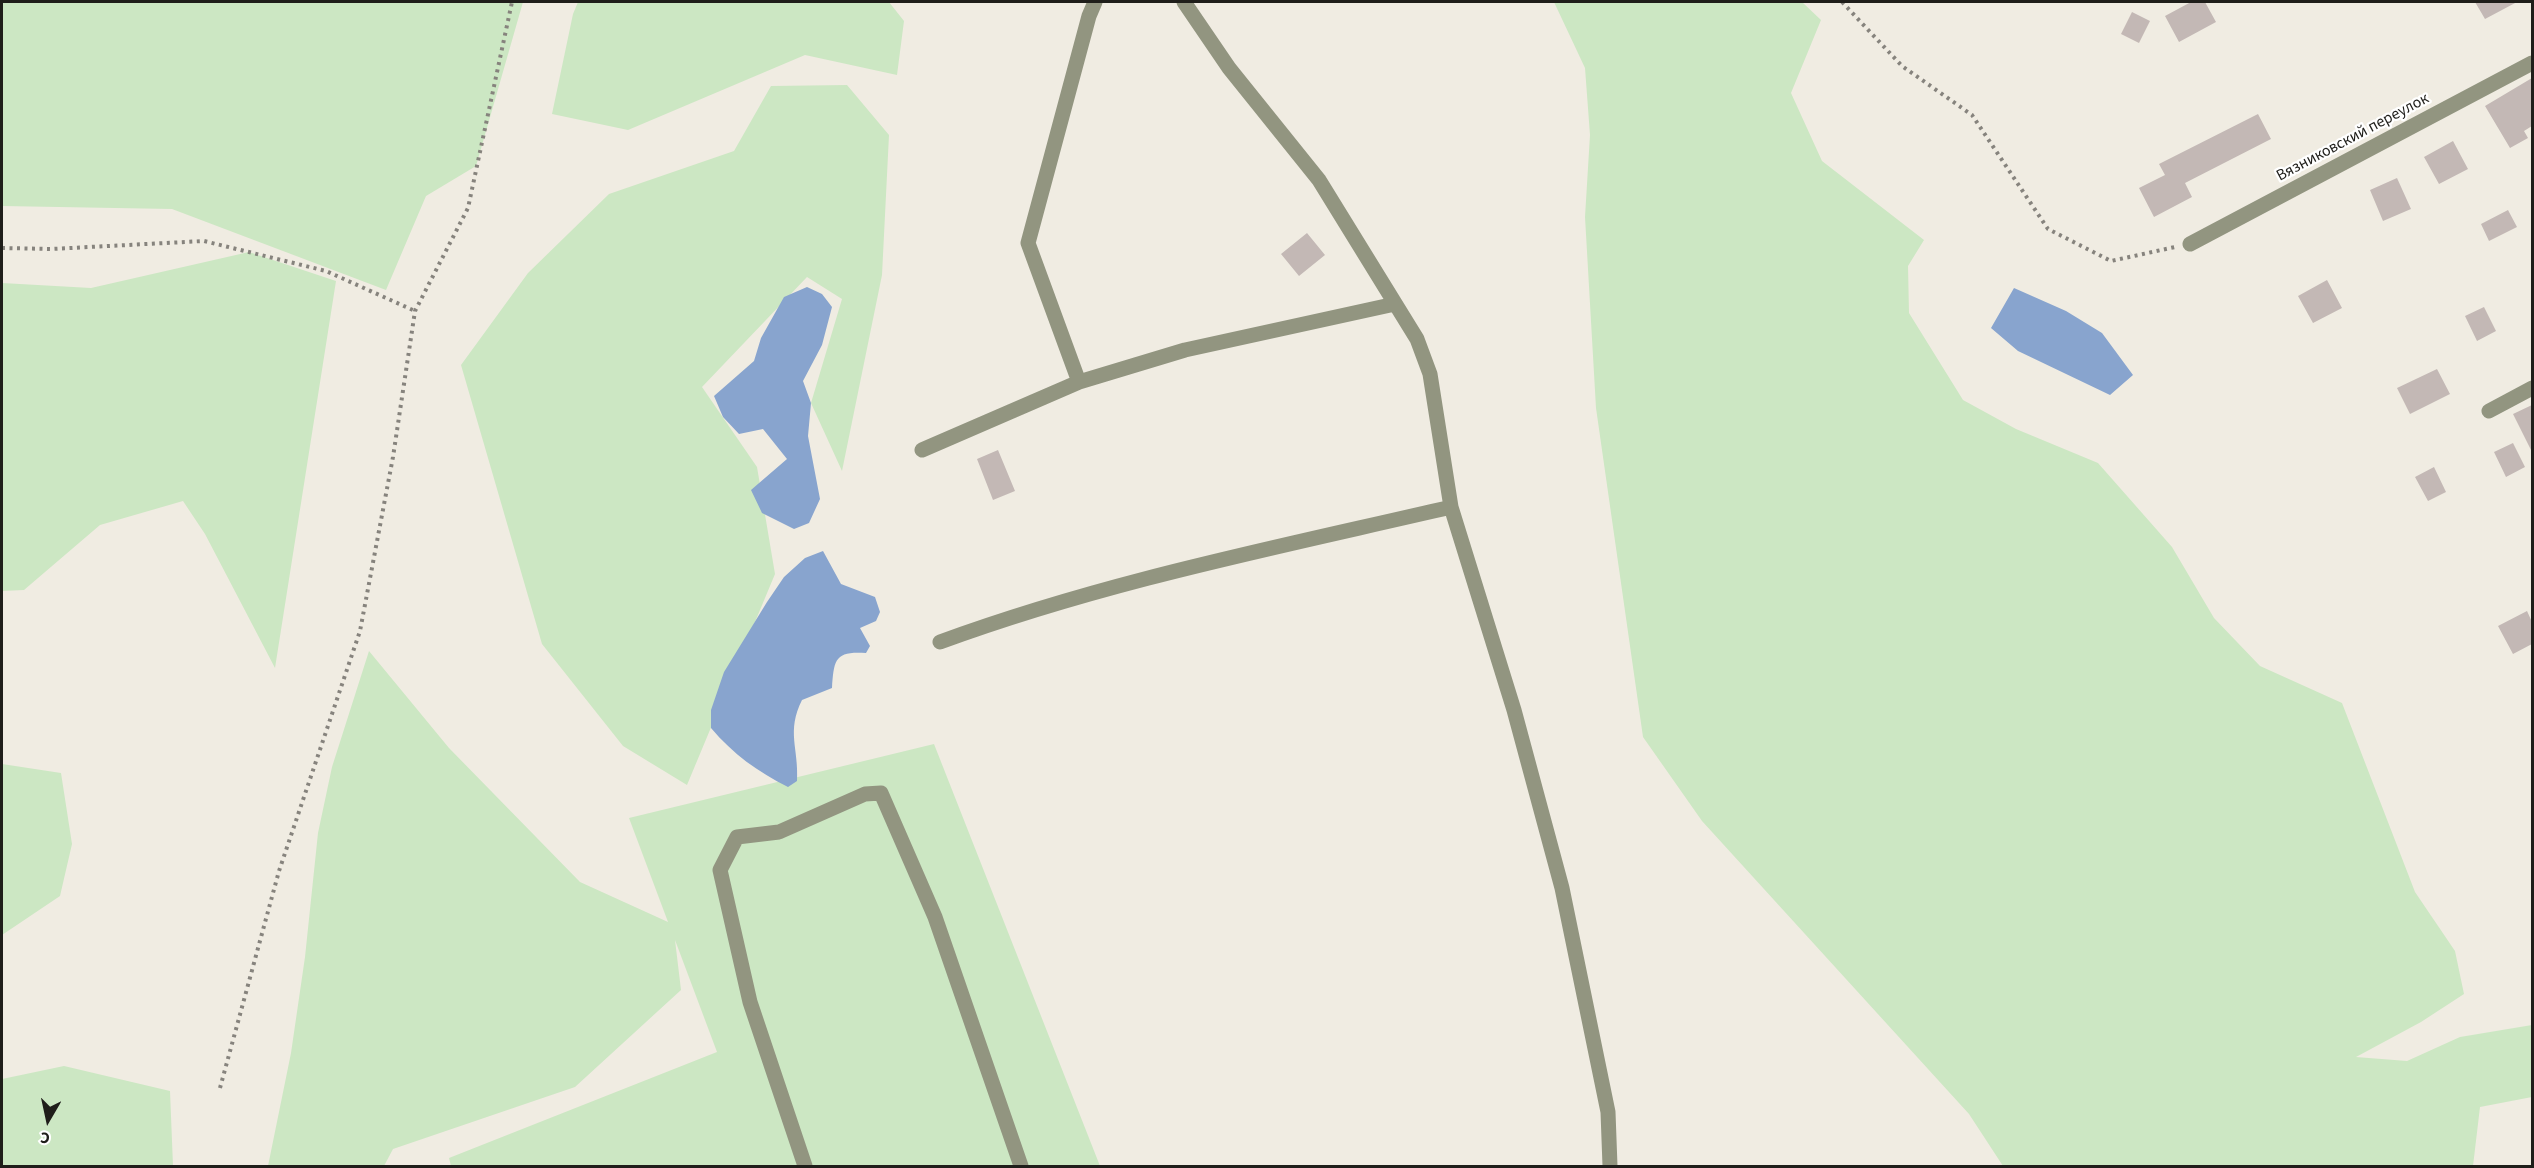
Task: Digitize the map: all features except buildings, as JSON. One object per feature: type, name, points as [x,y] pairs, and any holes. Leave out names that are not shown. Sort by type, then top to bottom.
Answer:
[{"type":"street","points":[[1078,382],[1028,243],[1089,16],[1095,2]]},
{"type":"street","points":[[1184,2],[1228,68],[1319,180],[1417,339],[1430,374],[1451,507],[1514,710],[1562,888],[1608,1112],[1610,1167]]},
{"type":"street","name":"Вязниковский переулок","points":[[2190,244],[2532,63]]},
{"type":"street","points":[[922,450],[1078,382],[1185,350],[1395,304]]},
{"type":"street","points":[[2489,411],[2532,388]]},
{"type":"street","points":[[940,642],[1000,620],[1148,577],[1451,507]]},
{"type":"street","points":[[805,1167],[750,1002],[720,870],[737,837],[779,832],[865,794],[881,793],[935,917],[1021,1167]]},
{"type":"path","points":[[220,1088],[279,871],[360,631],[393,457],[416,311],[468,208],[512,2]]},
{"type":"path","points":[[1842,2],[1902,66],[1972,115],[2048,229],[2111,261],[2190,244]]},
{"type":"path","points":[[2,248],[51,249],[204,241],[326,272],[416,311]]},
{"type":"green space","points":[[2,2],[523,2],[476,166],[426,196],[386,290],[172,209],[2,206]]},
{"type":"green space","points":[[578,2],[889,2],[904,21],[897,75],[805,55],[628,130],[552,114],[573,14]]},
{"type":"green space","points":[[1554,2],[1802,2],[1821,20],[1791,93],[1822,161],[1924,240],[1908,266],[1909,313],[1963,400],[2016,429],[2098,463],[2172,547],[2214,618],[2260,666],[2342,703],[2415,892],[2455,951],[2464,994],[2421,1022],[2356,1057],[2407,1061],[2460,1037],[2532,1025],[2532,1097],[2480,1107],[2473,1166],[2003,1166],[1969,1114],[1702,821],[1643,737],[1596,408],[1585,217],[1590,135],[1585,68]]},
{"type":"green space","points":[[847,85],[889,135],[882,275],[842,471],[811,403],[842,299],[807,277],[702,387],[757,467],[775,574],[687,785],[623,746],[542,644],[461,365],[528,273],[609,194],[734,151],[771,86]]},
{"type":"green space","points":[[249,252],[336,281],[275,668],[205,534],[183,501],[100,525],[24,590],[2,591],[2,283],[91,288]]},
{"type":"green space","points":[[369,651],[449,748],[580,882],[668,922],[629,818],[934,744],[1100,1166],[451,1166],[449,1158],[717,1052],[675,940],[681,990],[575,1087],[393,1149],[384,1166],[268,1166],[291,1053],[305,957],[318,833],[332,767]]},
{"type":"green space","points":[[2,764],[61,773],[72,844],[60,896],[2,935]]},
{"type":"green space","points":[[64,1066],[170,1091],[173,1166],[2,1166],[2,1079]]},
{"type":"water","points":[[807,287],[822,294],[832,307],[822,345],[803,381],[811,403],[808,436],[820,499],[809,523],[794,529],[762,513],[751,490],[787,459],[763,429],[739,434],[723,417],[714,396],[754,361],[761,338],[784,297]]},
{"type":"water","points":[[2014,288],[2066,311],[2102,333],[2133,375],[2110,395],[2018,351],[1991,328]]},
{"type":"water","points":[[823,551],[841,584],[875,597],[880,612],[876,621],[860,628],[870,646],[866,653],[842,656],[835,664],[832,688],[802,700],[797,711],[794,731],[797,781],[788,787],[746,762],[719,737],[711,728],[711,710],[724,672],[784,577],[805,558]]}]
